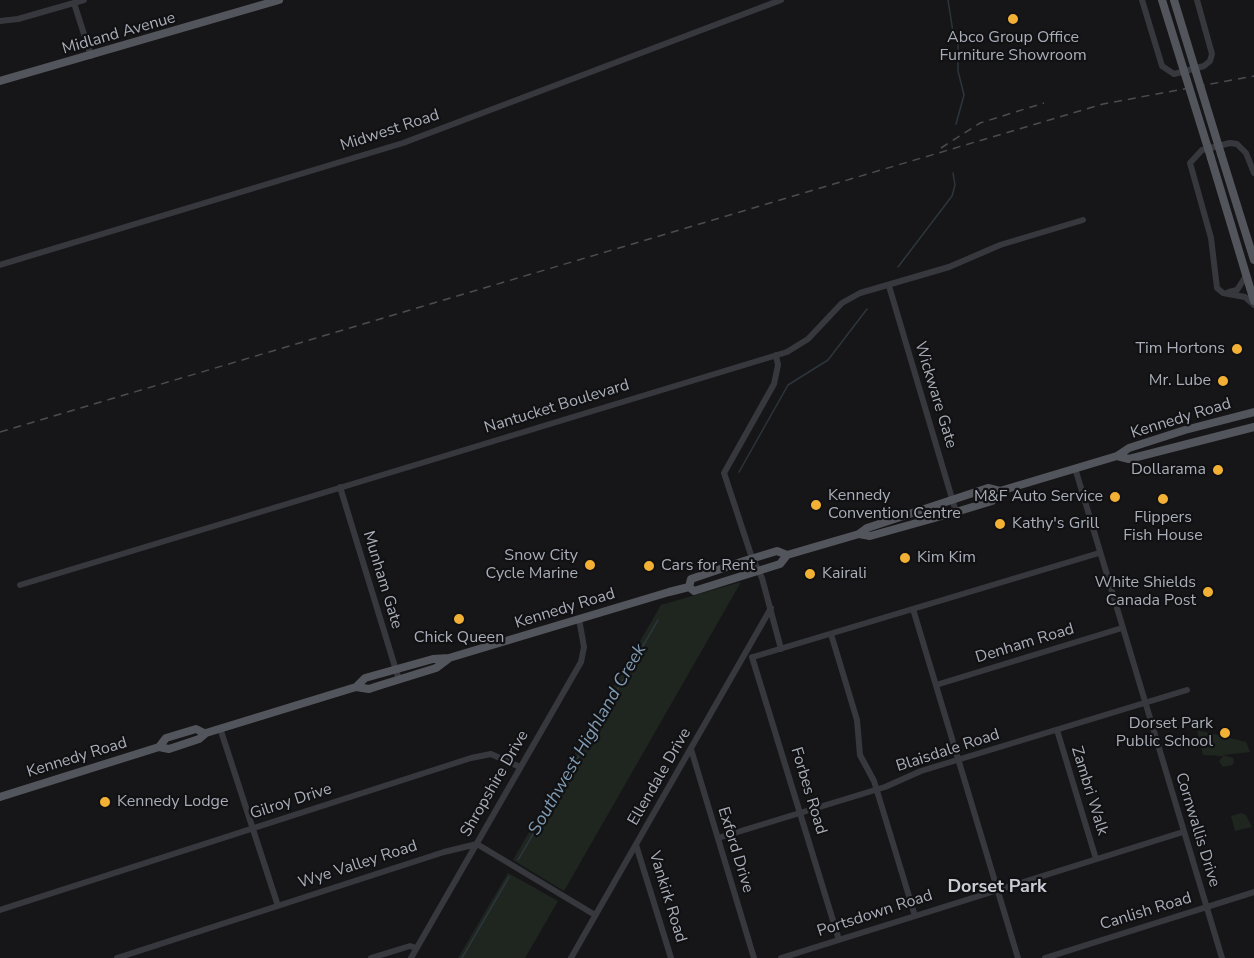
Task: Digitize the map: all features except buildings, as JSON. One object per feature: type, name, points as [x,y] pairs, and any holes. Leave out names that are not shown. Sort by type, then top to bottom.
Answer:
[{"type":"main road","name":"Midland Avenue","points":[[0,81],[279,0]]},
{"type":"main road","points":[[1162,0],[1254,303]]},
{"type":"main road","points":[[1174,0],[1221,154],[1250,239],[1254,260]]},
{"type":"main road","name":"Kennedy Road","points":[[689,587],[694,591],[759,571],[780,564],[787,555],[859,534],[867,528],[988,488],[1000,491],[1117,456],[1138,445],[1254,412]]},
{"type":"main road","name":"Kennedy Road","points":[[1117,456],[1130,459],[1254,427]]},
{"type":"main road","name":"Kennedy Road","points":[[859,534],[870,536],[956,512],[992,501],[1000,491]]},
{"type":"main road","name":"Kennedy Road","points":[[689,587],[691,579],[777,551],[787,555]]},
{"type":"main road","name":"Kennedy Road","points":[[356,687],[365,678],[433,659],[449,658],[689,587]]},
{"type":"main road","name":"Kennedy Road","points":[[1,795],[159,747],[169,749],[199,739],[204,733],[356,687],[369,689],[399,680],[436,668],[449,658]]},
{"type":"street","points":[[0,21],[18,19],[84,0]]},
{"type":"street","name":"Midwest Road","points":[[0,265],[403,144],[781,0]]},
{"type":"street","points":[[1142,0],[1162,66],[1174,74],[1204,66],[1210,61],[1212,54],[1197,0]]},
{"type":"street","points":[[74,3],[91,56]]},
{"type":"street","points":[[1254,173],[1246,153],[1237,144],[1230,143],[1202,150],[1190,163],[1211,237],[1215,282],[1222,293],[1245,297],[1254,303]]},
{"type":"street","name":"Nantucket Boulevard","points":[[20,585],[776,355],[803,343],[842,303],[853,297],[949,267],[997,246],[1083,220]]},
{"type":"street","points":[[1222,293],[1237,290],[1246,276]]},
{"type":"street","name":"Wickware Gate","points":[[889,286],[956,512]]},
{"type":"street","points":[[776,355],[778,365],[774,384],[724,473],[771,608],[781,649]]},
{"type":"street","name":"Cornwallis Drive","points":[[1075,468],[1222,958]]},
{"type":"street","name":"Munham Gate","points":[[340,487],[399,680]]},
{"type":"street","points":[[746,654],[753,657],[781,649],[1099,553]]},
{"type":"street","name":"Ellendale Drive","points":[[571,958],[771,608]]},
{"type":"street","points":[[913,609],[1018,958]]},
{"type":"street","name":"Shropshire Drive","points":[[411,958],[581,662],[584,647],[579,619]]},
{"type":"street","name":"Denham Road","points":[[936,685],[1122,628]]},
{"type":"street","points":[[831,634],[857,720],[861,755],[877,790],[915,916]]},
{"type":"street","name":"Forbes Road","points":[[753,657],[839,940]]},
{"type":"street","name":"Blaisdale Road","points":[[718,838],[877,790],[916,773],[1187,690]]},
{"type":"street","points":[[220,728],[278,906]]},
{"type":"street","name":"Zambri Walk","points":[[1057,730],[1096,859]]},
{"type":"street","name":"Exford Drive","points":[[690,749],[754,958]]},
{"type":"street","name":"Gilroy Drive","points":[[0,910],[480,756],[491,754],[520,767]]},
{"type":"street","name":"Portsdown Road","points":[[781,958],[1183,832]]},
{"type":"street","points":[[477,844],[595,915]]},
{"type":"street","name":"Wye Valley Road","points":[[117,958],[444,852],[477,844]]},
{"type":"street","name":"Vankirk Road","points":[[636,845],[671,958]]},
{"type":"street","name":"Canlish Road","points":[[1045,958],[1254,892]]},
{"type":"street","points":[[372,958],[410,946],[416,948]]},
{"type":"shaded area","points":[[741,582],[564,891],[513,860],[661,605]]},
{"type":"shaded area","points":[[1197,730],[1246,742],[1250,752],[1223,755],[1233,758],[1234,762],[1232,765],[1223,767],[1219,761],[1223,756],[1203,755]]},
{"type":"shaded area","points":[[1241,813],[1246,815],[1252,827],[1235,831],[1231,816]]},
{"type":"shaded area","points":[[508,873],[558,901],[525,958],[458,958]]},
{"type":"waterway","name":"Southwest Highland Creek","points":[[948,0],[953,32],[958,43],[958,71],[964,95],[956,124]]},
{"type":"waterway","name":"Southwest Highland Creek","points":[[898,267],[952,196],[955,185],[953,173]]},
{"type":"waterway","name":"Southwest Highland Creek","points":[[739,472],[788,385],[828,360],[867,309]]},
{"type":"waterway","name":"Southwest Highland Creek","points":[[518,860],[658,620]]},
{"type":"waterway","name":"Southwest Highland Creek","points":[[462,958],[509,877]]},
{"type":"railway","points":[[0,432],[1103,104],[1254,76]]},
{"type":"railway","points":[[941,148],[980,123],[1044,103]]},
{"type":"place","name":"Abco Group Office Furniture Showroom","points":[[1013,19]]},
{"type":"place","name":"Tim Hortons","points":[[1237,349]]},
{"type":"place","name":"Mr. Lube","points":[[1223,381]]},
{"type":"place","name":"Dollarama","points":[[1218,470]]},
{"type":"place","name":"M&F Auto Service","points":[[1115,497]]},
{"type":"place","name":"Flippers Fish House","points":[[1163,499]]},
{"type":"place","name":"Kennedy Convention Centre","points":[[816,505]]},
{"type":"place","name":"Kathy's Grill","points":[[1000,524]]},
{"type":"place","name":"Kim Kim","points":[[905,558]]},
{"type":"place","name":"Snow City Cycle Marine","points":[[590,565]]},
{"type":"place","name":"Cars for Rent","points":[[649,566]]},
{"type":"place","name":"Kairali","points":[[810,574]]},
{"type":"place","name":"White Shields Canada Post","points":[[1208,592]]},
{"type":"place","name":"Chick Queen","points":[[459,619]]},
{"type":"place","name":"Dorset Park Public School","points":[[1225,733]]},
{"type":"place","name":"Kennedy Lodge","points":[[105,802]]},
{"type":"district","name":"Dorset Park","points":[[997,888]]}]
